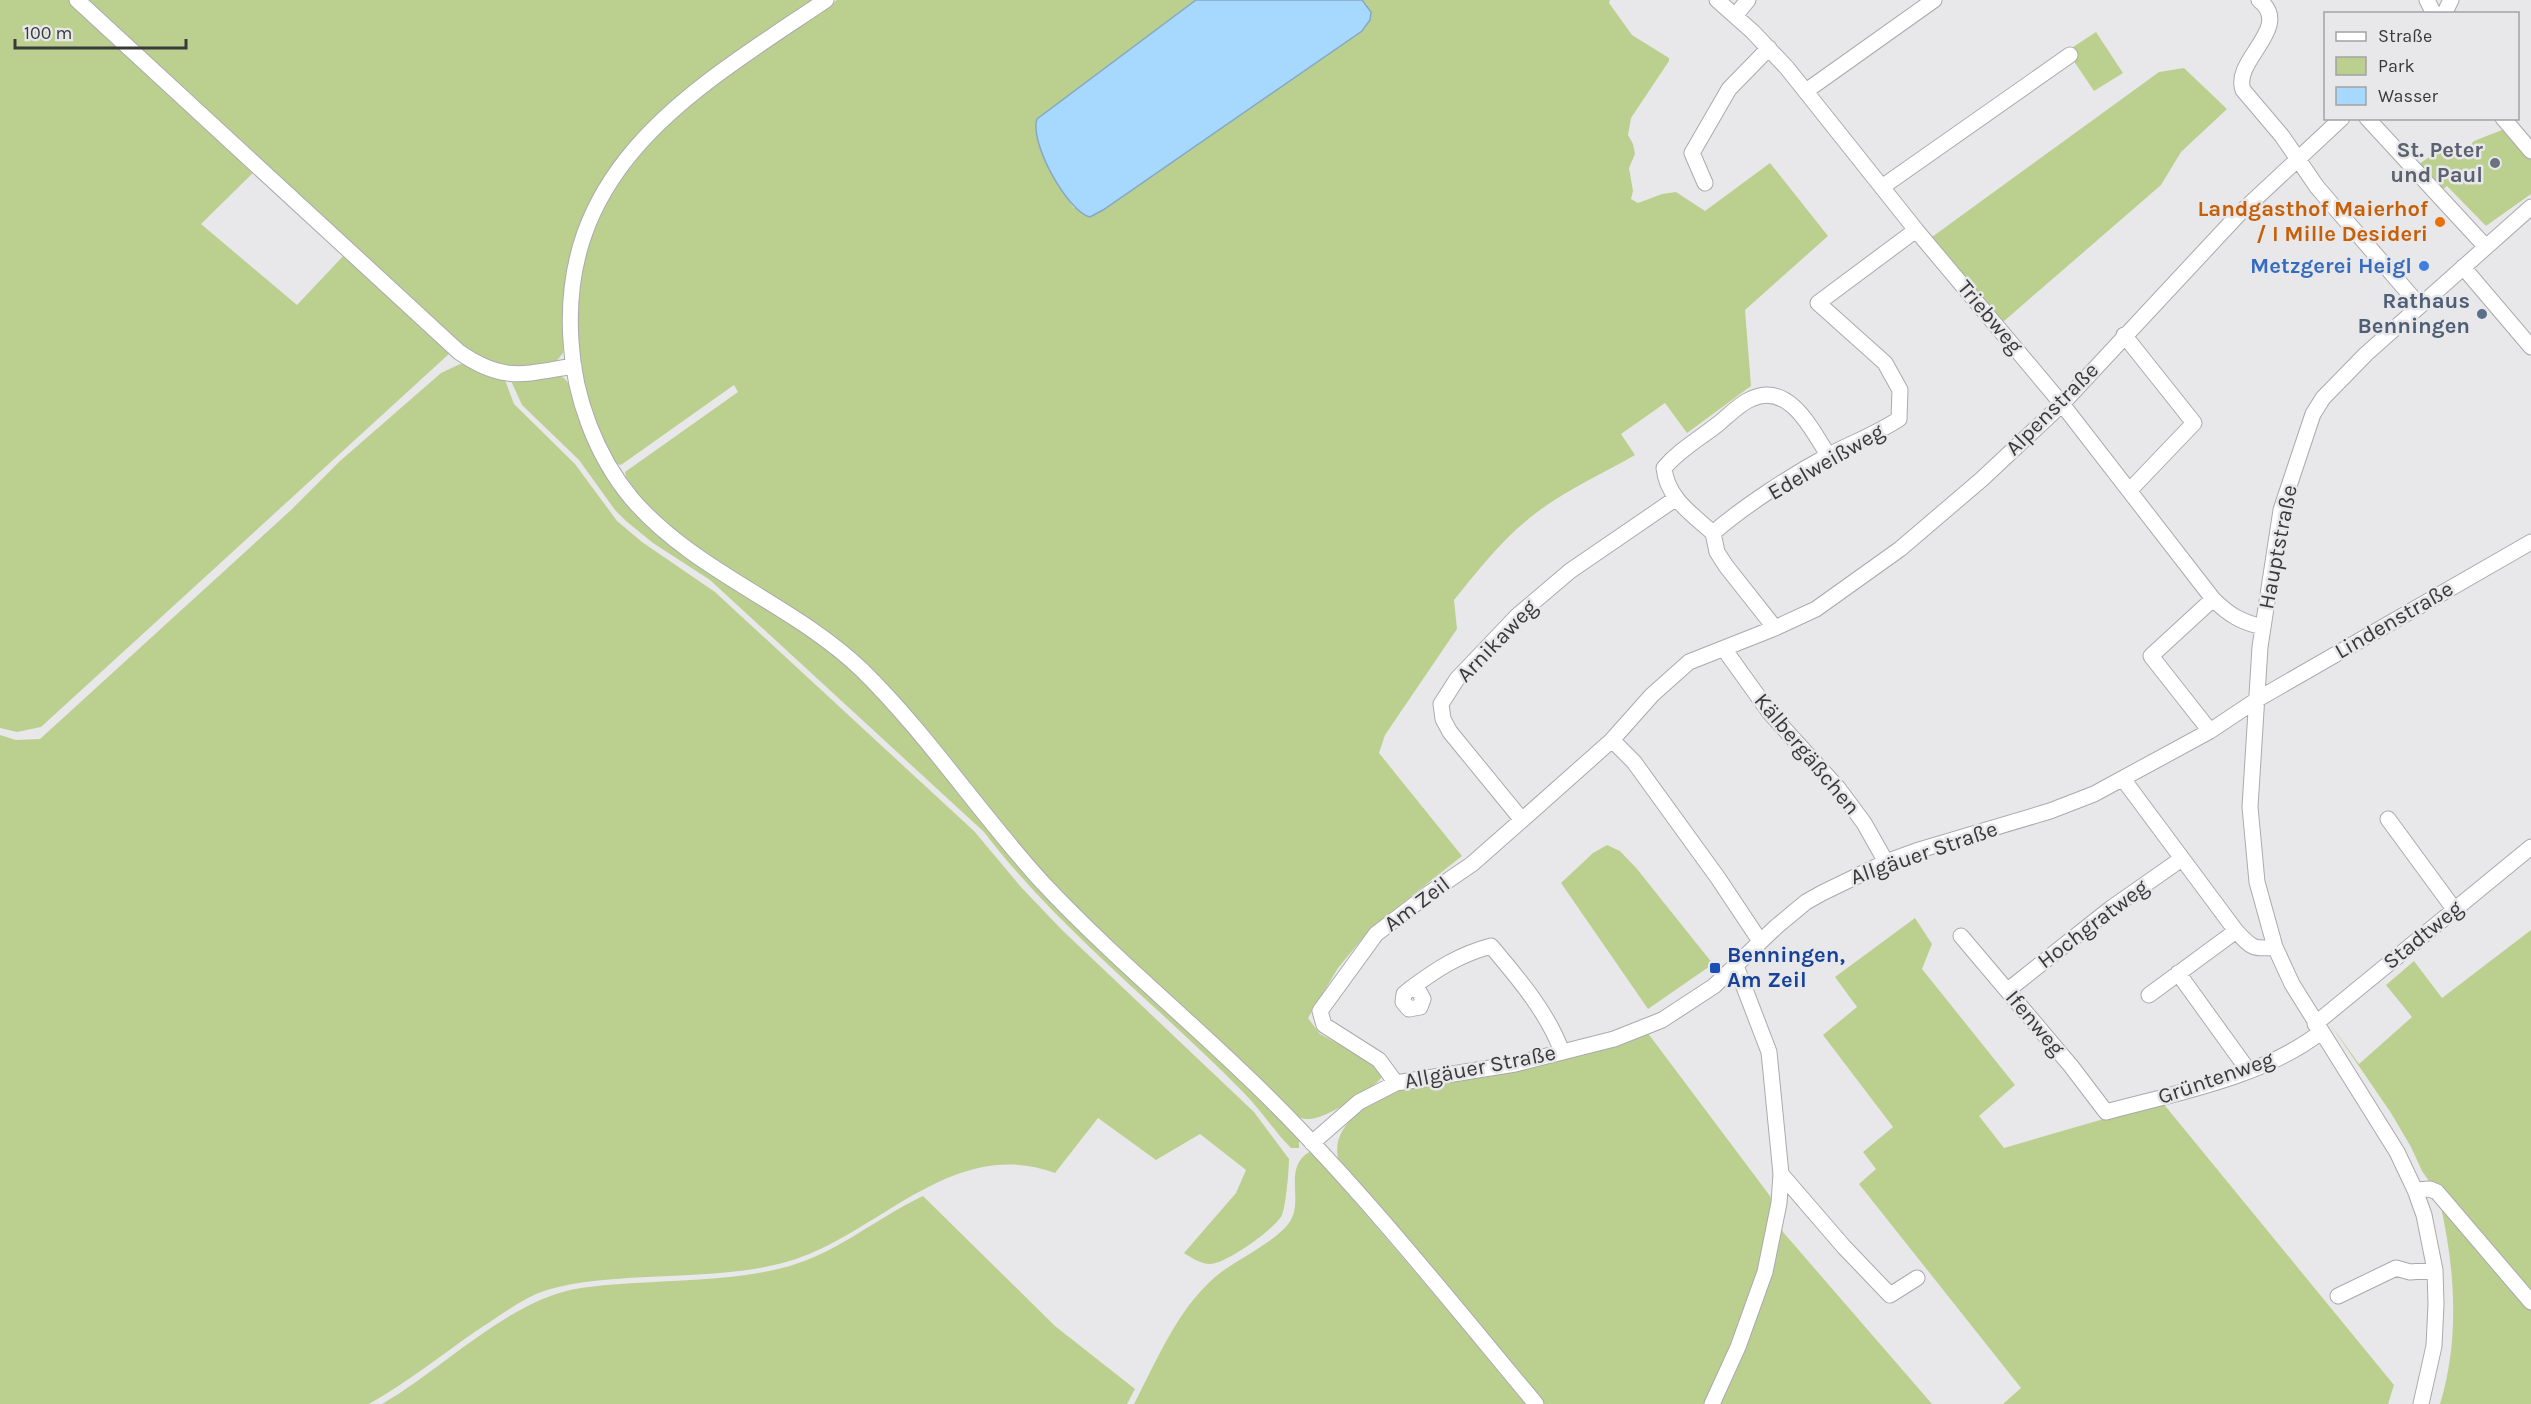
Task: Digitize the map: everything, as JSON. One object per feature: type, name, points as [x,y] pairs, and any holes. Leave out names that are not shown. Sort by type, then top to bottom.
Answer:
[{"type":"street","points":[[77,0],[459,352],[494,372],[510,375],[574,366]]},
{"type":"street","points":[[826,0],[698,87],[660,120],[616,171],[601,198],[585,233],[576,267],[570,309],[574,366],[591,429],[603,456],[630,496],[651,519],[699,559],[816,631],[863,671],[908,721],[1042,882],[1078,919],[1259,1088],[1312,1143],[1395,1236],[1536,1404]]},
{"type":"street","name":"Triebweg","points":[[1717,0],[1769,48],[1806,91],[1916,230],[2062,404],[2213,599],[2225,612],[2242,622],[2263,627]]},
{"type":"street","points":[[1735,16],[1749,0]]},
{"type":"street","points":[[1806,91],[1934,0]]},
{"type":"street","points":[[2259,0],[2269,11],[2268,30],[2242,72],[2240,81],[2250,99],[2298,158],[2317,187],[2419,305]]},
{"type":"street","points":[[1705,183],[1692,153],[1729,89],[1769,48]]},
{"type":"street","points":[[1882,187],[2070,54]]},
{"type":"street","name":"Alpenstraße","points":[[1724,649],[1816,609],[1900,549],[2062,404],[2239,214],[2340,120]]},
{"type":"street","points":[[2369,120],[2486,247]]},
{"type":"street","points":[[2505,120],[2531,151]]},
{"type":"street","name":"Hauptstraße","points":[[2421,1404],[2434,1346],[2435,1270],[2428,1232],[2415,1190],[2379,1121],[2292,984],[2275,947],[2257,882],[2250,807],[2263,627],[2281,510],[2313,414],[2323,398],[2419,305],[2531,207]]},
{"type":"street","name":"Edelweißweg","points":[[1713,533],[1730,518],[1828,455],[1876,434],[1899,419],[1900,390],[1885,363],[1818,303],[1916,230]]},
{"type":"street","points":[[2463,267],[2531,347]]},
{"type":"street","points":[[2124,335],[2194,423],[2130,490]]},
{"type":"street","points":[[1775,628],[1726,566],[1717,552],[1713,533],[1675,499],[1665,482],[1664,468],[1674,456],[1751,399],[1770,395],[1788,402],[1799,411],[1828,455]]},
{"type":"street","name":"Arnikaweg","points":[[1522,820],[1450,732],[1443,719],[1442,704],[1457,679],[1517,616],[1570,572],[1675,499]]},
{"type":"street","name":"Lindenstraße","points":[[2258,699],[2531,542]]},
{"type":"street","points":[[2210,731],[2151,656],[2213,599]]},
{"type":"street","name":"Am Zeil","points":[[1396,1083],[1379,1060],[1324,1024],[1320,1011],[1376,934],[1472,864],[1612,740],[1652,695],[1689,662],[1724,649]]},
{"type":"street","name":"Kälbergäßchen","points":[[1724,649],[1770,713],[1838,788],[1864,823],[1886,862]]},
{"type":"street","name":"Allgäuer Straße","points":[[1312,1143],[1359,1102],[1396,1083],[1498,1068],[1614,1039],[1662,1020],[1702,996],[1760,941],[1806,902],[1840,883],[1886,862],[1948,840],[2073,803],[2123,779],[2210,731],[2258,699]]},
{"type":"street","points":[[1612,740],[1634,762],[1718,878],[1760,941]]},
{"type":"street","points":[[2123,779],[2180,860],[2236,931],[2250,946],[2259,949],[2275,947]]},
{"type":"street","points":[[2388,819],[2454,909]]},
{"type":"street","name":"Stadtweg","points":[[2318,1028],[2454,909],[2531,847]]},
{"type":"street","name":"Hochgratweg","points":[[2008,990],[2110,909],[2180,860]]},
{"type":"street","points":[[2149,995],[2236,931]]},
{"type":"street","name":"Ifenweg","points":[[1961,936],[2072,1066],[2106,1112]]},
{"type":"street","points":[[1410,989],[1437,969],[1466,953],[1491,946],[1520,981],[1556,1035],[1562,1052]]},
{"type":"street","points":[[1712,1404],[1738,1347],[1765,1272],[1779,1203],[1781,1174],[1769,1052],[1736,966]]},
{"type":"street","points":[[2178,974],[2248,1070]]},
{"type":"street","name":"Grüntenweg","points":[[2106,1112],[2185,1091],[2248,1070],[2300,1048],[2318,1028]]},
{"type":"street","points":[[1781,1174],[1844,1247],[1890,1295],[1917,1278]]},
{"type":"street","points":[[2415,1190],[2430,1189],[2438,1192],[2531,1302]]},
{"type":"street","points":[[2338,1296],[2396,1268],[2410,1272],[2435,1270]]},
{"type":"green space","points":[[0,0],[70,0],[256,170],[201,224],[297,305],[347,252],[450,353],[41,727],[17,732],[0,728]]},
{"type":"green space","points":[[85,0],[816,0],[678,97],[621,154],[584,217],[576,240],[566,294],[563,353],[555,363],[549,365],[498,367],[462,347]]},
{"type":"green space","points":[[837,0],[1196,0],[1037,119],[1039,143],[1043,154],[1054,177],[1074,208],[1367,5],[1362,0],[1610,0],[1609,3],[1632,35],[1669,58],[1631,118],[1628,135],[1635,154],[1629,168],[1633,191],[1631,199],[1638,203],[1662,194],[1676,192],[1705,211],[1770,163],[1828,236],[1745,310],[1751,386],[1687,433],[1665,403],[1621,434],[1635,455],[1559,497],[1524,522],[1492,554],[1454,600],[1457,629],[1385,735],[1379,753],[1462,856],[1371,928],[1338,968],[1308,1018],[1320,1034],[1363,1057],[1382,1073],[1377,1083],[1347,1104],[1324,1115],[1307,1119],[1294,1114],[1063,896],[1011,837],[917,722],[745,580],[684,539],[646,505],[626,477],[625,472],[738,392],[734,385],[621,465],[617,464],[608,449],[594,417],[581,365],[579,347],[582,271],[599,219],[625,173],[660,133],[700,96]]},
{"type":"green space","points":[[2096,32],[2123,73],[2094,91],[2067,51]]},
{"type":"green space","points":[[2184,68],[2227,109],[2181,152],[2161,185],[2003,322],[1932,237],[2159,72]]},
{"type":"green space","points":[[2507,128],[2531,153],[2531,194],[2486,226],[2447,186],[2443,189],[2419,164],[2448,144],[2467,149],[2474,141]]},
{"type":"green space","points":[[460,364],[469,365],[485,375],[505,380],[514,404],[575,464],[617,521],[642,542],[715,592],[974,831],[1021,887],[1061,929],[1254,1112],[1289,1159],[1282,1215],[1270,1229],[1238,1252],[1210,1264],[1203,1263],[1184,1253],[1236,1193],[1246,1170],[1200,1134],[1156,1160],[1098,1118],[1055,1173],[1019,1165],[984,1167],[952,1176],[920,1191],[828,1245],[796,1259],[731,1272],[585,1282],[536,1294],[502,1314],[369,1404],[0,1404],[0,735],[16,740],[40,739],[291,510],[340,461],[441,373]]},
{"type":"green space","points":[[556,375],[564,378],[571,386],[618,489],[850,667],[898,718],[1001,844],[1258,1096],[1299,1139],[1299,1148],[1291,1148],[1244,1093],[1044,902],[984,832],[710,580],[653,543],[615,510],[579,460],[522,405],[512,383],[513,380]]},
{"type":"green space","points":[[1607,845],[1620,851],[1637,869],[1713,964],[1648,1009],[1561,883],[1593,853]]},
{"type":"green space","points":[[1915,918],[1932,944],[1922,969],[2015,1085],[1979,1116],[2004,1148],[2162,1102],[2394,1385],[2388,1404],[2003,1404],[2021,1388],[1859,1184],[1876,1169],[1863,1152],[1893,1127],[1823,1035],[1857,1007],[1835,977]]},
{"type":"green space","points":[[2531,930],[2531,1297],[2440,1189],[2429,1181],[2391,1113],[2328,1021],[2359,1064],[2412,1017],[2386,985],[2414,961],[2442,998]]},
{"type":"green space","points":[[1647,1032],[1770,1196],[1772,1214],[1760,1267],[1737,1331],[1706,1404],[1544,1404],[1340,1165],[1337,1152],[1339,1140],[1343,1129],[1351,1119],[1371,1103],[1393,1091]]},
{"type":"green space","points":[[1309,1152],[1315,1155],[1528,1404],[1134,1404],[1169,1336],[1202,1290],[1215,1277],[1274,1237],[1289,1223],[1295,1205],[1297,1167],[1301,1159]]},
{"type":"green space","points":[[923,1196],[1055,1326],[1135,1389],[1127,1404],[382,1404],[508,1317],[553,1295],[593,1286],[724,1277],[778,1269],[817,1256],[835,1247]]},
{"type":"green space","points":[[2440,1203],[2531,1307],[2531,1404],[2440,1404],[2451,1354],[2453,1304],[2449,1253]]},
{"type":"green space","points":[[1780,1224],[1783,1232],[1932,1404],[1718,1404]]},
{"type":"water","points":[[1196,0],[1362,0],[1371,12],[1370,20],[1362,31],[1090,217],[1071,202],[1052,174],[1039,143],[1036,130],[1037,119]]},
{"type":"place","name":"St. Peter und Paul","points":[[2495,163]]},
{"type":"place","name":"Landgasthof Maierhof / I Mille Desideri","points":[[2440,222]]},
{"type":"place","name":"Metzgerei Heigl","points":[[2424,266]]},
{"type":"place","name":"Rathaus Benningen","points":[[2482,314]]},
{"type":"place","name":"Benningen, Am Zeil","points":[[1715,968]]}]
